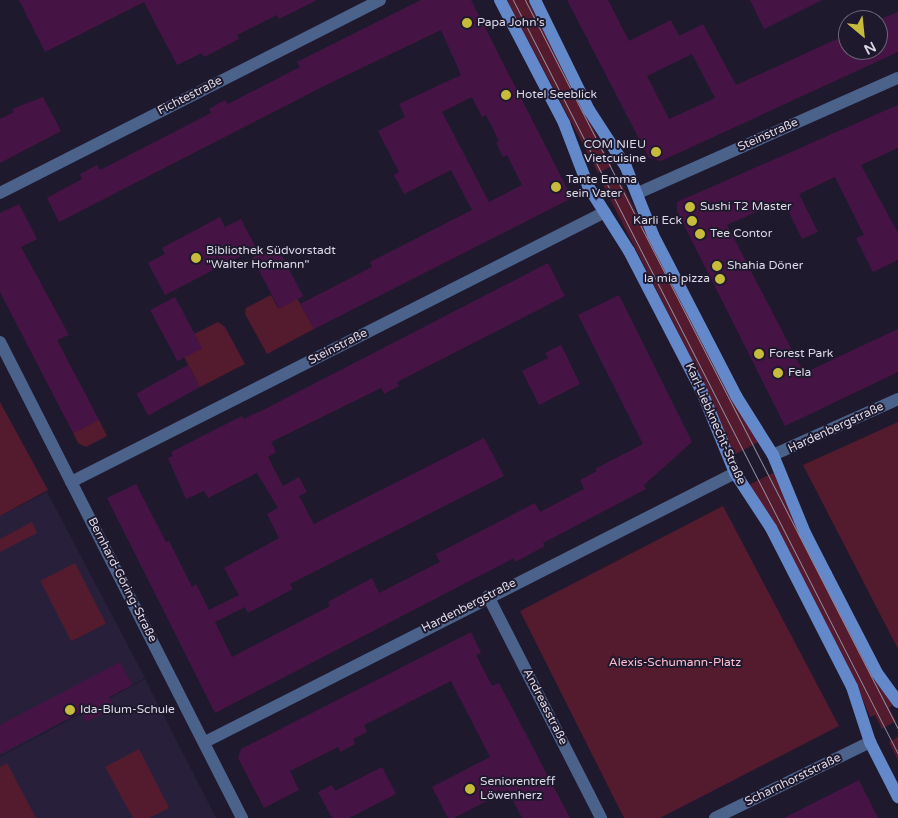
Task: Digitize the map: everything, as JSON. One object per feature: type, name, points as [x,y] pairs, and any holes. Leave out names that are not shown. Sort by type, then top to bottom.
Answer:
[{"type":"main road","name":"Karl-Liebknecht-Straße","points":[[500,0],[564,123],[588,186],[605,212],[702,392],[735,473],[771,528],[852,687],[870,742],[898,797]]},
{"type":"main road","points":[[536,0],[589,110],[616,149],[638,192],[653,235],[736,396],[773,454],[809,541],[877,673],[898,702]]},
{"type":"street","name":"Fichtestraße","points":[[0,193],[380,0]]},
{"type":"street","name":"Steinstraße","points":[[638,192],[898,78]]},
{"type":"street","name":"Steinstraße","points":[[72,482],[605,212]]},
{"type":"street","name":"Bernhard-Göring-Straße","points":[[0,342],[242,818]]},
{"type":"street","name":"Hardenbergstraße","points":[[773,454],[898,399]]},
{"type":"street","name":"Hardenbergstraße","points":[[204,742],[488,596],[735,473]]},
{"type":"street","name":"Andreasstraße","points":[[488,596],[601,818]]},
{"type":"street","name":"Scharnhorststraße","points":[[715,818],[870,742]]},
{"type":"shaded area","points":[[47,492],[145,678],[0,756],[0,516]]},
{"type":"shaded area","points":[[145,679],[216,818],[0,818],[0,757]]},
{"type":"green space","points":[[507,0],[528,0],[612,166],[598,173]]},
{"type":"green space","points":[[618,177],[732,398],[760,441],[732,456],[707,389],[603,185]]},
{"type":"green space","points":[[271,295],[278,308],[297,298],[314,329],[267,354],[245,314],[246,308]]},
{"type":"green space","points":[[218,322],[225,327],[245,364],[200,387],[184,357],[194,334]]},
{"type":"green space","points":[[0,402],[48,490],[0,516]]},
{"type":"green space","points":[[99,420],[107,436],[86,447],[78,443],[73,433]]},
{"type":"green space","points":[[898,422],[898,649],[803,465]]},
{"type":"green space","points":[[777,471],[791,515],[878,684],[893,705],[889,708],[896,721],[882,729],[875,715],[870,717],[856,683],[747,486]]},
{"type":"green space","name":"Alexis-Schumann-Platz","points":[[723,506],[839,726],[660,818],[624,818],[520,611]]},
{"type":"green space","points":[[32,522],[37,533],[0,552],[0,539]]},
{"type":"green space","points":[[75,563],[106,624],[71,641],[40,581]]},
{"type":"green space","points":[[898,737],[898,760],[889,742]]},
{"type":"green space","points":[[139,749],[169,808],[149,818],[133,818],[105,767]]},
{"type":"green space","points":[[7,763],[36,818],[0,818],[0,767]]},
{"type":"building","points":[[19,0],[317,0],[279,19],[277,15],[237,35],[239,39],[204,57],[202,53],[177,65],[144,2],[45,52]]},
{"type":"building","points":[[421,0],[471,0],[572,198],[314,329],[300,304],[372,267],[370,262],[472,210],[451,170],[404,194],[394,175],[399,172],[378,131],[405,117],[399,104],[461,75],[441,30],[326,85],[59,222],[47,198],[82,179],[80,174],[97,165],[100,170],[211,113],[209,109],[225,100],[228,104],[300,67],[297,62]],"holes":[[[472,97],[482,117],[486,115],[499,141],[496,142],[503,157],[507,155],[522,185],[489,202],[442,112]]]},
{"type":"building","points":[[567,0],[608,0],[629,41],[671,20],[679,36],[703,24],[736,85],[838,39],[838,60],[881,60],[661,161],[649,158]],"holes":[[[692,54],[715,98],[669,119],[647,76]]]},
{"type":"building","points":[[750,0],[822,0],[764,29]]},
{"type":"building","points":[[898,12],[898,52],[888,57],[888,16]]},
{"type":"building","points":[[43,97],[61,131],[0,163],[0,119],[14,112],[12,109]]},
{"type":"building","points":[[898,105],[898,148],[861,165],[898,233],[898,260],[873,272],[856,238],[864,235],[835,177],[799,194],[818,232],[802,239],[783,200],[727,225],[804,373],[898,329],[898,372],[785,426],[677,211],[677,202]]},
{"type":"building","points":[[19,204],[37,239],[21,247],[69,335],[57,340],[99,420],[73,433],[0,292],[0,213]]},
{"type":"building","name":"Bibliothek Südvorstadt \"Walter Hofmann\"","points":[[220,217],[225,227],[241,219],[256,248],[165,295],[148,263],[165,254],[162,248]]},
{"type":"building","points":[[276,245],[303,296],[279,309],[252,258]]},
{"type":"building","points":[[548,263],[565,296],[397,382],[399,386],[384,394],[381,388],[271,442],[276,452],[268,457],[283,486],[299,477],[307,492],[299,496],[314,524],[484,438],[504,476],[290,584],[293,589],[248,613],[245,607],[215,622],[232,657],[330,606],[328,602],[372,578],[379,593],[440,562],[436,554],[535,503],[540,512],[584,489],[580,480],[597,471],[595,469],[643,444],[578,315],[619,295],[692,442],[644,485],[646,489],[543,543],[545,546],[515,562],[514,558],[215,713],[107,498],[136,484],[166,542],[169,541],[192,587],[196,584],[209,610],[239,595],[224,568],[279,538],[267,514],[278,508],[257,473],[208,498],[204,491],[186,499],[168,458],[173,456],[171,452],[242,416],[244,419],[267,408]]},
{"type":"building","points":[[175,297],[202,348],[178,361],[150,310]]},
{"type":"building","points":[[561,345],[580,384],[539,405],[522,371],[548,358],[545,353]]},
{"type":"building","points":[[188,365],[200,387],[149,415],[136,394]]},
{"type":"building","points":[[471,632],[481,653],[476,655],[492,686],[499,683],[570,818],[522,818],[508,790],[454,818],[448,818],[432,787],[490,757],[451,681],[364,725],[367,732],[353,739],[355,744],[340,752],[338,747],[290,771],[299,790],[264,808],[238,758],[241,749]]},
{"type":"building","name":"Ida-Blum-Schule","points":[[120,662],[132,685],[109,697],[114,708],[86,722],[81,712],[0,754],[0,725]]},
{"type":"building","points":[[382,767],[396,794],[349,818],[332,818],[318,792],[332,785],[335,791]]},
{"type":"building","points":[[859,780],[878,818],[784,818]]},
{"type":"tram line","points":[[513,0],[898,754]]},
{"type":"tram line","points":[[525,0],[898,729]]},
{"type":"place","name":"Papa John's","points":[[467,23]]},
{"type":"place","name":"Hotel Seeblick","points":[[506,95]]},
{"type":"place","name":"COM NIEU Vietcuisine","points":[[656,152]]},
{"type":"place","name":"Tante Emma sein Vater","points":[[556,187]]},
{"type":"place","name":"Sushi T2 Master","points":[[690,207]]},
{"type":"place","name":"Karli Eck","points":[[692,221]]},
{"type":"place","name":"Tee Contor","points":[[700,234]]},
{"type":"place","name":"Bibliothek Südvorstadt \"Walter Hofmann\"","points":[[196,258]]},
{"type":"place","name":"Shahia Döner","points":[[717,266]]},
{"type":"place","name":"la mia pizza","points":[[720,279]]},
{"type":"place","name":"Forest Park","points":[[759,354]]},
{"type":"place","name":"Fela","points":[[778,373]]},
{"type":"place","name":"Ida-Blum-Schule","points":[[70,710]]},
{"type":"place","name":"Seniorentreff Löwenherz","points":[[470,789]]}]
